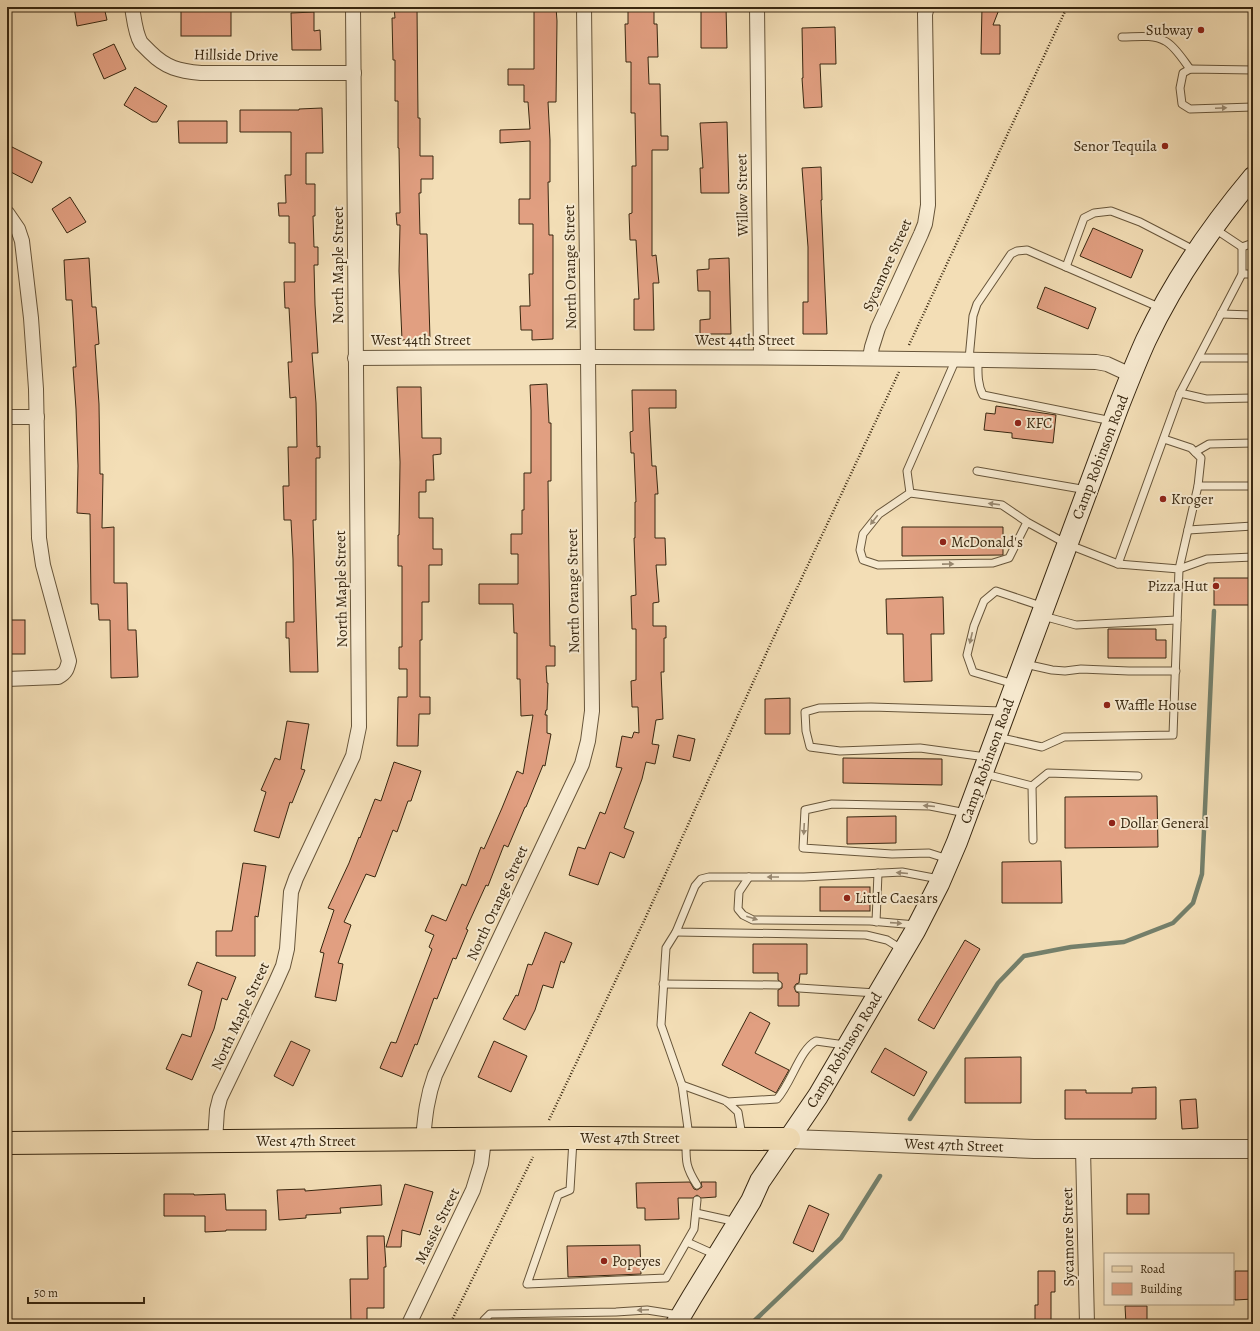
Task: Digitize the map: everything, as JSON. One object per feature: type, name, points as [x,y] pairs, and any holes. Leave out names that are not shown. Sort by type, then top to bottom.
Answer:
[{"type":"main road","name":"Camp Robinson Road","points":[[679,1320],[751,1201],[760,1181],[818,1096],[904,950],[941,880],[968,813],[1113,421],[1146,340],[1162,309],[1196,252],[1253,177]]},
{"type":"main road","name":"West 47th Street","points":[[7,1143],[540,1138],[789,1139]]},
{"type":"street","name":"Hillside Drive","points":[[132,7],[134,22],[141,43],[158,60],[176,70],[201,73],[354,73]]},
{"type":"street","name":"North Maple Street","points":[[215,1141],[217,1110],[220,1098],[283,966],[287,949],[291,892],[296,878],[353,756],[359,727],[353,7]]},
{"type":"street","name":"North Orange Street","points":[[423,1140],[425,1114],[429,1092],[435,1075],[582,764],[588,741],[592,711],[584,7]]},
{"type":"street","name":"Willow Street","points":[[757,7],[761,357]]},
{"type":"street","name":"Sycamore Street","points":[[870,357],[878,328],[922,234],[925,224],[928,205],[925,14],[927,7]]},
{"type":"street","points":[[7,213],[18,229],[22,241],[31,318],[37,417],[39,538],[43,565],[69,661],[67,670],[64,674],[58,677],[7,679]]},
{"type":"street","name":"West 44th Street","points":[[355,358],[588,356],[870,357],[968,359],[1096,362],[1106,364],[1131,375]]},
{"type":"street","points":[[7,417],[37,417]]},
{"type":"street","name":"Massie Street","points":[[409,1324],[474,1190],[481,1164],[484,1139]]},
{"type":"street","name":"West 47th Street","points":[[789,1139],[848,1140],[1034,1149],[1253,1150]]},
{"type":"street","name":"Sycamore Street","points":[[1083,1149],[1086,1324]]},
{"type":"lane","points":[[1122,37],[1148,36],[1166,41],[1177,51],[1190,69]]},
{"type":"lane","points":[[1253,70],[1190,69],[1183,73],[1180,88],[1182,104],[1190,109],[1253,107]]},
{"type":"lane","points":[[1066,267],[1084,218],[1094,213],[1111,211],[1140,222],[1196,252]]},
{"type":"lane","points":[[1213,228],[1242,247]]},
{"type":"lane","points":[[1242,247],[1253,243]]},
{"type":"lane","points":[[1118,564],[1180,393],[1242,274],[1242,247]]},
{"type":"lane","points":[[910,493],[907,471],[968,359],[973,316],[977,304],[1011,254],[1017,251],[1027,250],[1162,309]]},
{"type":"lane","points":[[1242,274],[1253,274]]},
{"type":"lane","points":[[1221,314],[1253,314]]},
{"type":"lane","points":[[1199,358],[1253,358]]},
{"type":"lane","points":[[968,359],[983,395],[1113,421]]},
{"type":"lane","points":[[1180,393],[1206,399],[1253,398]]},
{"type":"lane","points":[[996,737],[1042,747],[1064,737],[1173,735],[1179,569],[1198,486],[1201,458],[1191,448],[1164,439]]},
{"type":"lane","points":[[1195,452],[1209,444],[1253,443]]},
{"type":"lane","points":[[976,471],[1087,490]]},
{"type":"lane","points":[[1198,486],[1253,486]]},
{"type":"lane","points":[[1027,522],[1009,558],[993,563],[878,565],[863,560],[860,550],[863,534],[878,514],[910,493],[1002,505],[1027,522],[1067,544],[1118,564],[1179,569],[1207,559],[1253,558]]},
{"type":"lane","points":[[1188,530],[1253,526]]},
{"type":"lane","points":[[1015,684],[973,672],[967,655],[974,626],[984,601],[996,591],[1076,625],[1177,620]]},
{"type":"lane","points":[[1023,664],[1064,671],[1082,669],[1176,671]]},
{"type":"lane","points":[[1006,711],[819,708],[805,712],[806,731],[810,747],[840,751],[920,748],[985,765],[1032,786]]},
{"type":"lane","points":[[1032,786],[1048,773],[1138,776]]},
{"type":"lane","points":[[1032,786],[1033,840]]},
{"type":"lane","points":[[950,859],[929,853],[892,854],[803,848],[805,810],[832,804],[930,806],[968,813]]},
{"type":"lane","points":[[696,1185],[688,1171],[686,1162],[688,1138],[682,1085],[661,1025],[666,948],[676,932],[695,886],[701,879],[709,877],[804,877],[902,872],[941,880]]},
{"type":"lane","points":[[876,922],[878,873]]},
{"type":"lane","points":[[749,877],[739,892],[738,909],[743,915],[753,920],[876,922],[918,925]]},
{"type":"lane","points":[[676,932],[866,935],[887,940],[904,950]]},
{"type":"lane","points":[[663,984],[778,985]]},
{"type":"lane","points":[[799,988],[878,993]]},
{"type":"lane","points":[[682,1085],[728,1102],[777,1099],[786,1088],[800,1061],[812,1043],[816,1041],[847,1045]]},
{"type":"lane","points":[[728,1102],[738,1112],[742,1138]]},
{"type":"lane","points":[[573,1138],[570,1190],[558,1196],[527,1284],[666,1278],[694,1229],[697,1200]]},
{"type":"lane","points":[[696,1213],[738,1222]]},
{"type":"lane","points":[[687,1242],[717,1256]]},
{"type":"lane","points":[[482,1324],[490,1314],[616,1312],[647,1310],[679,1320]]},
{"type":"path","points":[[450,1324],[530,1163],[540,1138],[644,921],[762,662],[905,358],[1067,7]]},
{"type":"building","points":[[74,7],[104,7],[107,20],[77,26]]},
{"type":"building","points":[[394,7],[417,7],[418,118],[420,118],[420,156],[433,156],[433,179],[421,179],[421,193],[419,193],[420,234],[427,234],[430,339],[402,340],[399,271],[400,225],[397,225],[396,213],[400,213],[398,101],[395,101],[395,60],[393,60],[392,18],[395,18]]},
{"type":"building","points":[[534,7],[556,7],[557,21],[556,102],[548,102],[550,140],[550,182],[548,182],[549,235],[553,235],[553,339],[532,340],[532,330],[521,330],[520,306],[530,306],[529,274],[533,274],[533,224],[519,224],[519,199],[530,199],[530,141],[500,143],[500,130],[530,129],[528,102],[524,102],[524,85],[508,85],[508,69],[534,69]]},
{"type":"building","points":[[628,7],[654,7],[654,24],[657,24],[658,57],[648,57],[649,84],[660,84],[661,136],[668,136],[668,150],[652,150],[652,256],[656,255],[659,283],[653,283],[654,330],[634,330],[634,299],[639,299],[636,240],[630,240],[629,214],[632,213],[632,166],[636,166],[635,113],[631,113],[631,62],[626,62],[625,24],[628,24]]},
{"type":"building","points":[[701,7],[726,7],[727,48],[701,48]]},
{"type":"building","points":[[982,7],[1000,7],[993,25],[1000,25],[1000,54],[981,54]]},
{"type":"building","points":[[181,10],[231,10],[231,36],[181,36]]},
{"type":"building","points":[[314,12],[314,31],[320,30],[321,50],[292,50],[291,13]]},
{"type":"building","points":[[835,27],[836,64],[820,64],[822,107],[804,108],[802,78],[802,28]]},
{"type":"building","points":[[114,44],[126,69],[104,79],[93,54]]},
{"type":"building","points":[[135,87],[167,106],[157,122],[152,122],[124,105]]},
{"type":"building","points":[[322,108],[323,153],[306,153],[306,184],[315,184],[315,216],[313,216],[314,247],[318,247],[318,265],[314,265],[318,353],[312,353],[316,403],[317,447],[320,446],[320,458],[316,458],[316,520],[313,520],[318,672],[290,672],[289,638],[286,638],[286,622],[294,622],[293,559],[291,520],[284,520],[283,486],[289,486],[288,447],[297,447],[296,397],[290,398],[288,362],[292,362],[289,308],[285,308],[284,282],[295,282],[295,243],[289,243],[289,216],[279,216],[278,203],[286,203],[285,175],[291,175],[291,132],[240,132],[240,110],[299,110]]},
{"type":"building","points":[[178,121],[227,121],[227,143],[179,143]]},
{"type":"building","points":[[727,122],[729,193],[701,193],[700,168],[703,168],[700,123]]},
{"type":"building","points":[[10,146],[42,162],[32,183],[7,170],[7,153]]},
{"type":"building","points":[[821,167],[827,334],[803,334],[803,302],[808,302],[808,247],[802,168]]},
{"type":"building","points":[[70,197],[86,222],[67,233],[52,209]]},
{"type":"building","points":[[1093,228],[1143,250],[1131,278],[1080,256]]},
{"type":"building","points":[[89,258],[92,307],[96,307],[99,344],[95,345],[99,404],[100,474],[103,474],[102,528],[114,527],[114,583],[127,583],[128,630],[136,630],[138,677],[111,678],[110,620],[99,620],[98,604],[91,604],[90,514],[77,513],[78,466],[73,367],[76,367],[72,300],[66,300],[64,260]]},
{"type":"building","points":[[729,258],[731,334],[700,334],[700,320],[710,319],[710,291],[698,291],[697,270],[709,269],[709,259]]},
{"type":"building","points":[[1045,287],[1096,308],[1088,329],[1037,308]]},
{"type":"building","points":[[547,384],[549,423],[551,423],[551,481],[548,481],[550,646],[555,646],[555,666],[546,666],[548,683],[547,710],[545,715],[547,715],[547,733],[551,734],[545,766],[543,765],[508,847],[504,845],[488,886],[486,885],[466,929],[468,930],[456,959],[453,958],[437,999],[434,998],[417,1045],[415,1044],[402,1077],[380,1068],[391,1042],[396,1043],[432,949],[429,947],[434,935],[425,931],[432,915],[446,921],[462,884],[466,886],[481,847],[484,849],[517,771],[523,774],[533,715],[521,716],[520,679],[517,679],[517,633],[514,633],[513,604],[479,604],[479,584],[518,584],[518,554],[511,554],[511,534],[522,534],[522,510],[524,510],[524,473],[531,473],[530,385]]},
{"type":"building","points":[[397,387],[421,387],[422,438],[441,438],[441,454],[433,455],[434,480],[426,480],[426,492],[419,492],[419,518],[433,518],[433,549],[442,549],[442,565],[429,565],[429,602],[422,602],[420,697],[430,697],[430,714],[419,714],[418,746],[397,746],[398,697],[407,697],[407,669],[399,669],[399,647],[402,647],[402,566],[398,566],[400,462]]},
{"type":"building","points":[[632,390],[676,390],[676,408],[649,408],[652,466],[656,466],[658,494],[655,494],[655,538],[665,538],[666,565],[656,565],[659,602],[653,603],[653,626],[666,626],[666,638],[664,638],[664,672],[661,672],[663,719],[656,720],[652,744],[659,745],[655,764],[646,762],[642,779],[624,828],[634,832],[624,858],[610,852],[598,885],[569,875],[578,847],[585,849],[600,812],[605,814],[622,768],[616,767],[622,736],[632,738],[634,732],[639,733],[638,707],[632,707],[631,681],[636,680],[636,629],[632,629],[631,596],[636,595],[634,538],[636,502],[634,453],[631,453],[630,432],[633,431]]},
{"type":"building","points":[[996,406],[1056,415],[1053,443],[1012,438],[1012,433],[984,430],[986,413],[995,414]]},
{"type":"building","points":[[902,527],[1003,527],[1003,555],[902,556]]},
{"type":"building","points":[[1214,578],[1253,578],[1253,605],[1214,605]]},
{"type":"building","points":[[943,597],[944,634],[931,634],[932,681],[904,682],[903,634],[887,634],[886,599]]},
{"type":"building","points":[[7,620],[25,620],[25,654],[7,654]]},
{"type":"building","points":[[1108,629],[1156,629],[1156,640],[1166,640],[1166,658],[1108,658]]},
{"type":"building","points":[[790,698],[790,734],[765,734],[765,699]]},
{"type":"building","points":[[287,721],[309,724],[301,769],[305,770],[292,803],[290,802],[279,838],[254,831],[266,792],[261,790],[275,758],[280,760]]},
{"type":"building","points":[[678,735],[695,739],[690,761],[673,757]]},
{"type":"building","points":[[843,758],[942,759],[942,785],[843,783]]},
{"type":"building","points":[[394,762],[421,771],[411,801],[408,801],[397,832],[393,830],[375,877],[366,874],[344,922],[351,925],[338,963],[343,964],[336,1001],[315,997],[324,953],[320,952],[334,910],[328,908],[349,863],[359,837],[360,838],[375,799],[381,801]]},
{"type":"building","points":[[1157,796],[1158,847],[1065,848],[1065,797]]},
{"type":"building","points":[[896,816],[896,843],[847,844],[847,817]]},
{"type":"building","points":[[1061,861],[1062,903],[1002,903],[1002,862]]},
{"type":"building","points":[[243,863],[266,866],[258,917],[255,916],[255,956],[216,956],[216,931],[232,931]]},
{"type":"building","points":[[820,887],[870,887],[870,911],[820,911]]},
{"type":"building","points":[[545,932],[572,943],[564,963],[561,961],[553,988],[543,985],[535,1010],[525,1030],[503,1019],[516,995],[518,996],[528,964],[532,965]]},
{"type":"building","points":[[965,940],[980,949],[934,1029],[918,1020]]},
{"type":"building","points":[[753,944],[807,944],[807,974],[800,974],[799,983],[794,987],[796,992],[799,993],[799,1006],[778,1006],[778,990],[782,988],[782,983],[778,980],[778,973],[753,973]]},
{"type":"building","points":[[197,962],[236,977],[227,1000],[222,998],[214,1029],[192,1080],[166,1069],[182,1034],[191,1037],[202,991],[188,985]]},
{"type":"building","points":[[750,1012],[770,1023],[755,1053],[789,1070],[776,1093],[722,1065]]},
{"type":"building","points":[[291,1041],[310,1050],[293,1086],[274,1076]]},
{"type":"building","points":[[494,1041],[527,1056],[511,1092],[478,1077]]},
{"type":"building","points":[[885,1048],[927,1072],[914,1096],[871,1072]]},
{"type":"building","points":[[1021,1057],[1021,1103],[965,1103],[965,1058]]},
{"type":"building","points":[[1156,1087],[1156,1119],[1065,1119],[1065,1090],[1086,1090],[1086,1093],[1132,1093],[1132,1088]]},
{"type":"building","points":[[1196,1099],[1198,1128],[1182,1129],[1180,1100]]},
{"type":"building","points":[[690,1182],[694,1189],[697,1190],[702,1187],[701,1182],[716,1182],[716,1197],[701,1198],[697,1195],[693,1198],[678,1198],[679,1219],[645,1220],[645,1208],[637,1208],[636,1183]]},
{"type":"building","points":[[405,1184],[433,1192],[420,1235],[402,1230],[401,1247],[386,1247]]},
{"type":"building","points":[[381,1185],[382,1205],[340,1208],[341,1213],[306,1215],[306,1218],[279,1220],[277,1190],[305,1189],[305,1191]]},
{"type":"building","points":[[164,1194],[225,1194],[226,1210],[266,1210],[266,1230],[226,1230],[205,1232],[205,1216],[164,1216]]},
{"type":"building","points":[[1127,1194],[1149,1194],[1149,1214],[1127,1214]]},
{"type":"building","points":[[809,1205],[829,1214],[813,1252],[793,1243]]},
{"type":"building","points":[[367,1236],[384,1236],[386,1267],[384,1267],[384,1308],[367,1308],[367,1324],[351,1324],[350,1279],[368,1279]]},
{"type":"building","points":[[640,1245],[641,1274],[568,1277],[567,1246]]},
{"type":"building","points":[[1038,1271],[1055,1271],[1055,1292],[1051,1292],[1051,1324],[1035,1324],[1035,1305],[1038,1305]]},
{"type":"building","points":[[1235,1271],[1253,1271],[1253,1299],[1235,1300]]},
{"type":"building","points":[[1125,1306],[1147,1306],[1147,1324],[1126,1324]]},
{"type":"waterway","points":[[910,1119],[998,983],[1024,956],[1071,947],[1124,942],[1173,923],[1193,903],[1202,874],[1214,611]]},
{"type":"waterway","points":[[751,1324],[841,1238],[880,1176]]},
{"type":"place","name":"Subway","points":[[1201,30]]},
{"type":"place","name":"Senor Tequila","points":[[1165,146]]},
{"type":"place","name":"KFC","points":[[1018,423]]},
{"type":"place","name":"Kroger","points":[[1163,499]]},
{"type":"place","name":"McDonald's","points":[[943,542]]},
{"type":"place","name":"Pizza Hut","points":[[1216,586]]},
{"type":"place","name":"Waffle House","points":[[1107,705]]},
{"type":"place","name":"Dollar General","points":[[1112,823]]},
{"type":"place","name":"Little Caesars","points":[[847,898]]},
{"type":"place","name":"Popeyes","points":[[604,1261]]}]
